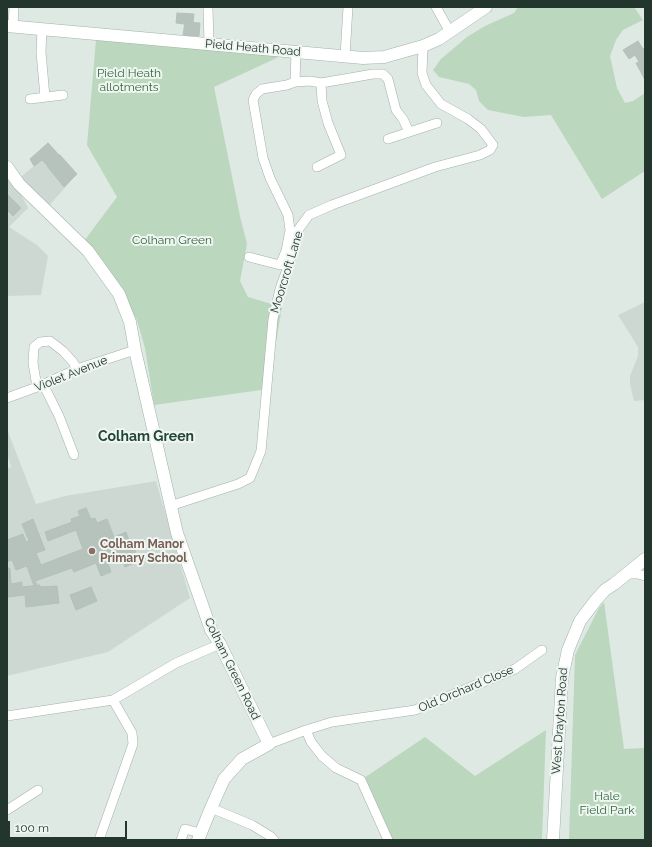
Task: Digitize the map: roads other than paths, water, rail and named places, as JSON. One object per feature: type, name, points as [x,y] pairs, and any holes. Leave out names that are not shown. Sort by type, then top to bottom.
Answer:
[{"type":"street","points":[[10,26],[14,7]]},
{"type":"street","points":[[208,7],[209,44]]},
{"type":"street","points":[[346,56],[348,7]]},
{"type":"street","points":[[436,7],[450,32]]},
{"type":"street","name":"Pield Heath Road","points":[[10,26],[363,58],[384,57],[423,46],[439,39],[486,7]]},
{"type":"street","points":[[42,29],[41,52],[45,97]]},
{"type":"street","name":"Moorcroft Lane","points":[[170,506],[238,484],[250,478],[261,451],[273,319],[280,289],[292,255],[298,230],[309,215],[435,167],[480,155],[490,150],[493,145],[481,129],[468,119],[441,104],[426,85],[422,73],[423,46]]},
{"type":"street","points":[[295,82],[296,52]]},
{"type":"street","points":[[249,257],[280,265],[286,251],[290,230],[288,215],[270,178],[263,158],[253,100],[256,94],[262,89],[287,85],[295,82],[310,81],[321,83],[373,74],[383,74],[388,79],[396,110],[403,119],[409,132]]},
{"type":"street","points":[[316,167],[341,155],[328,123],[322,101],[321,83]]},
{"type":"street","points":[[30,99],[63,95]]},
{"type":"street","points":[[388,139],[437,123]]},
{"type":"street","name":"Colham Green Road","points":[[7,167],[19,184],[76,238],[98,264],[119,294],[130,322],[135,350],[177,533],[211,630],[220,644],[269,744]]},
{"type":"street","points":[[74,455],[59,416],[40,386],[33,363],[34,347],[40,342],[50,341],[63,351],[77,369]]},
{"type":"street","name":"Violet Avenue","points":[[7,398],[40,386],[77,369],[135,350]]},
{"type":"street","name":"West Drayton Road","points":[[604,590],[614,584],[645,558]]},
{"type":"street","name":"West Drayton Road","points":[[554,840],[561,693],[564,664],[571,641],[580,621],[604,590],[611,578],[629,562],[645,558]]},
{"type":"street","points":[[626,574],[638,574],[645,576]]},
{"type":"street","points":[[7,716],[112,700],[176,664],[220,644]]},
{"type":"street","name":"Old Orchard Close","points":[[269,744],[332,722],[415,710],[515,669],[542,650]]},
{"type":"street","points":[[99,840],[133,744],[132,733],[112,700]]},
{"type":"street","points":[[306,730],[310,742],[322,756],[336,768],[361,780],[388,840]]},
{"type":"street","points":[[181,840],[185,829],[199,837],[210,808],[224,779],[242,759],[269,744]]},
{"type":"street","points":[[7,810],[38,790]]},
{"type":"street","points":[[210,808],[252,825],[274,840]]},
{"type":"place","name":"Colham Manor Primary School","points":[[92,551]]},
{"type":"district","name":"Colham Green","points":[[146,437]]},
{"type":"park label","name":"Pield Heath allotments","points":[[129,80]]},
{"type":"park label","name":"Hale Field Park","points":[[607,803]]}]
